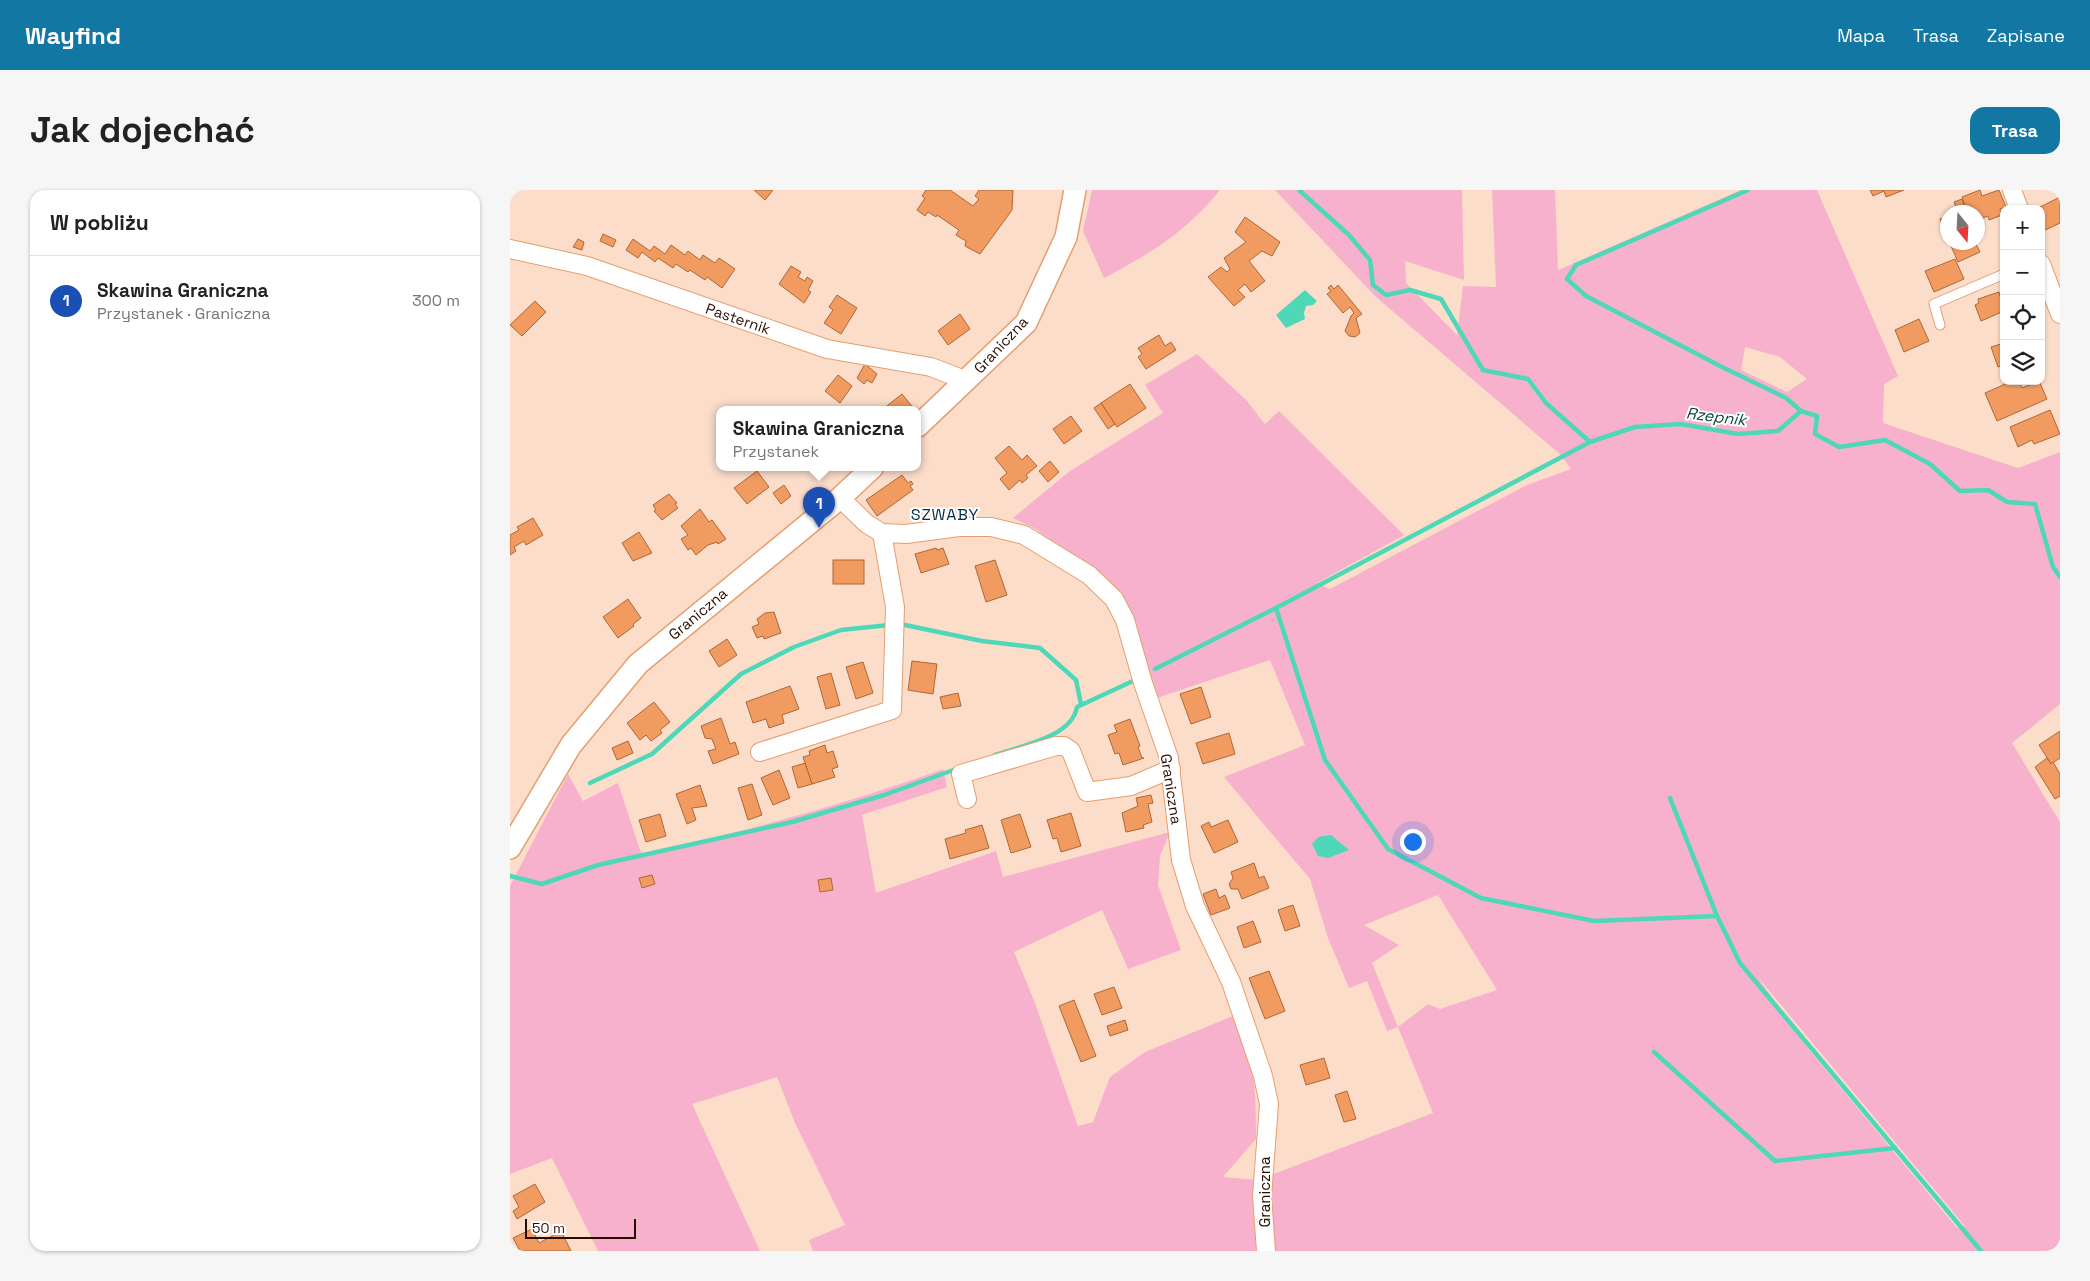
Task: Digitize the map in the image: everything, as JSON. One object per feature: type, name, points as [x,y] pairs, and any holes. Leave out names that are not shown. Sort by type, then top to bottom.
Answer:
[{"type":"street","name":"Graniczna","points":[[921,423],[1026,323],[1066,237],[1075,190]]},
{"type":"street","points":[[2012,190],[2018,205]]},
{"type":"street","name":"Pasternik","points":[[510,249],[587,266],[827,349],[931,367],[967,381]]},
{"type":"street","points":[[2045,275],[2060,314]]},
{"type":"street","name":"Graniczna","points":[[510,848],[571,745],[638,664],[840,498],[870,471]]},
{"type":"street","points":[[760,752],[892,710],[895,607],[882,534],[869,526],[840,498]]},
{"type":"street","name":"Graniczna","points":[[882,534],[906,534],[959,527],[991,527],[1009,530],[1039,542],[1089,574],[1114,599],[1125,620],[1171,769],[1180,851],[1186,878],[1195,906],[1231,982],[1263,1076],[1268,1104],[1262,1196],[1266,1251]]},
{"type":"street","points":[[967,799],[960,774],[1056,746],[1064,746],[1071,752],[1087,792],[1131,786],[1171,769]]},
{"type":"lane","points":[[1940,325],[1934,304],[2000,276]]},
{"type":"shaded area","points":[[1092,190],[1220,190],[1194,218],[1166,241],[1104,278],[1083,231]]},
{"type":"shaded area","points":[[1275,190],[1462,190],[1464,280],[1405,261],[1406,283],[1457,335],[1463,286],[1496,287],[1492,190],[1555,190],[1558,270],[1741,190],[1817,190],[1898,376],[1884,384],[1883,423],[2018,468],[2060,452],[2060,704],[2012,743],[2060,822],[2060,1251],[1275,1251],[1271,1175],[1433,1113],[1398,1027],[1387,1031],[1367,981],[1349,988],[1328,938],[1310,879],[1224,777],[1305,745],[1270,660],[1157,698],[1093,571],[1034,528],[1013,518],[1070,471],[1163,413],[1145,385],[1197,354],[1247,401],[1265,424],[1279,411],[1404,535],[1317,583],[1330,589],[1527,485],[1571,469],[1561,455],[1376,297]],"holes":[[[1745,347],[1780,357],[1807,379],[1787,392],[1741,370]],[[1438,895],[1497,990],[1440,1009],[1428,1004],[1398,1027],[1372,963],[1399,945],[1364,925]],[[1757,976],[1963,1226],[1957,1228],[1807,1047]]]},
{"type":"shaded area","points":[[943,769],[947,787],[862,815],[876,893],[996,851],[1003,877],[1170,832],[1160,856],[1158,885],[1181,950],[1128,969],[1102,910],[1014,952],[1035,1003],[1078,1126],[1093,1122],[1110,1077],[1145,1052],[1233,1016],[1246,1046],[1253,1076],[1256,1106],[1256,1139],[1223,1177],[1256,1180],[1260,1251],[813,1251],[809,1240],[845,1225],[795,1123],[777,1077],[692,1104],[760,1251],[598,1251],[552,1158],[510,1174],[510,886],[568,774],[583,801],[618,783],[642,856],[794,817]]},
{"type":"water","points":[[1305,290],[1317,301],[1313,305],[1306,306],[1305,319],[1286,328],[1276,315]]},
{"type":"water","points":[[1331,835],[1349,850],[1328,858],[1318,856],[1312,844],[1318,837]]},
{"type":"building","points":[[754,190],[773,190],[765,200]]},
{"type":"building","points":[[926,190],[950,190],[973,206],[979,199],[975,196],[979,190],[1013,190],[1012,210],[980,254],[965,246],[966,241],[956,235],[959,230],[937,215],[936,217],[928,212],[925,216],[917,210],[925,198],[922,196]]},
{"type":"building","points":[[1870,190],[1904,190],[1886,197],[1884,191],[1873,196]]},
{"type":"building","points":[[1980,190],[1982,196],[1999,190],[2005,205],[2000,205],[2000,216],[1989,220],[1988,216],[1985,217],[1985,205],[1965,205],[1962,197]]},
{"type":"building","points":[[2060,197],[2060,223],[2045,230],[2045,205]]},
{"type":"building","points":[[1962,199],[1964,205],[1955,205],[1954,202]]},
{"type":"building","points":[[1245,217],[1280,242],[1272,256],[1262,251],[1249,261],[1265,281],[1251,292],[1245,284],[1238,290],[1245,297],[1234,306],[1208,277],[1221,267],[1227,272],[1230,269],[1224,258],[1246,242],[1235,232]]},
{"type":"building","points":[[603,234],[616,240],[613,247],[600,241]]},
{"type":"building","points":[[578,239],[584,242],[582,250],[573,247]]},
{"type":"building","points":[[633,239],[650,251],[654,246],[665,254],[671,245],[685,255],[688,251],[700,260],[703,255],[715,263],[719,258],[735,269],[722,288],[707,277],[705,280],[690,270],[688,272],[676,264],[673,268],[658,258],[655,262],[642,252],[638,258],[626,250]]},
{"type":"building","points":[[1953,250],[1979,250],[1980,252],[1958,262]]},
{"type":"building","points":[[1955,259],[1964,279],[1934,292],[1925,271]]},
{"type":"building","points":[[791,266],[801,272],[798,277],[805,281],[807,277],[813,281],[808,290],[811,292],[804,303],[779,284]]},
{"type":"building","points":[[1331,285],[1334,289],[1338,285],[1362,314],[1356,318],[1360,333],[1355,337],[1349,336],[1345,331],[1354,313],[1350,307],[1343,313],[1327,294],[1331,291],[1328,288]]},
{"type":"building","points":[[1999,292],[2000,313],[1981,321],[1975,305],[1979,303],[1978,299]]},
{"type":"building","points":[[837,295],[857,308],[841,334],[824,323],[833,310],[829,307]]},
{"type":"building","points":[[535,301],[546,312],[522,336],[510,325]]},
{"type":"building","points":[[960,314],[970,329],[948,345],[938,331]]},
{"type":"building","points":[[1919,319],[1929,341],[1904,352],[1895,330]]},
{"type":"building","points":[[1159,335],[1165,346],[1171,342],[1176,350],[1146,369],[1138,357],[1142,354],[1138,348]]},
{"type":"building","points":[[2000,344],[2000,366],[1998,367],[1991,347]]},
{"type":"building","points":[[865,364],[877,374],[872,383],[867,380],[864,384],[857,378]]},
{"type":"building","points":[[838,375],[852,386],[840,403],[825,391]]},
{"type":"building","points":[[1130,384],[1146,408],[1117,427],[1101,403]]},
{"type":"building","points":[[2003,385],[2021,385],[2022,388],[2029,385],[2041,385],[2047,399],[1997,421],[1985,393]]},
{"type":"building","points":[[902,394],[912,406],[887,406]]},
{"type":"building","points":[[1101,403],[1115,424],[1108,429],[1094,408]]},
{"type":"building","points":[[2050,410],[2060,434],[2034,444],[2032,440],[2018,447],[2010,427]]},
{"type":"building","points":[[1071,416],[1082,431],[1064,444],[1053,429]]},
{"type":"building","points":[[1009,446],[1022,460],[1027,455],[1037,466],[1026,475],[1028,478],[1022,483],[1020,480],[1009,490],[1000,479],[1007,473],[995,458]]},
{"type":"building","points":[[1050,461],[1059,472],[1048,482],[1039,471]]},
{"type":"building","points":[[757,471],[769,487],[747,504],[734,488]]},
{"type":"building","points":[[902,475],[908,483],[911,481],[913,484],[910,486],[913,490],[877,516],[866,500]]},
{"type":"building","points":[[784,485],[791,496],[781,504],[773,493]]},
{"type":"building","points":[[669,494],[677,503],[675,504],[678,508],[662,520],[654,511],[656,510],[653,505]]},
{"type":"building","points":[[700,509],[709,522],[712,520],[726,539],[718,544],[717,542],[708,545],[696,555],[691,548],[688,550],[681,539],[688,535],[681,526]]},
{"type":"building","points":[[533,518],[543,535],[526,545],[524,541],[514,547],[516,551],[510,555],[510,535],[519,530],[517,527]]},
{"type":"building","points":[[639,532],[652,553],[633,561],[622,543]]},
{"type":"building","points":[[936,548],[937,550],[943,548],[949,564],[921,573],[915,554]]},
{"type":"building","points":[[833,560],[864,560],[864,584],[833,584]]},
{"type":"building","points":[[995,560],[1007,595],[986,602],[975,566]]},
{"type":"building","points":[[628,599],[641,618],[618,638],[603,617]]},
{"type":"building","points":[[774,612],[781,633],[764,639],[763,636],[757,638],[752,627],[759,624],[757,619],[765,613]]},
{"type":"building","points":[[727,639],[737,655],[719,667],[709,651]]},
{"type":"building","points":[[912,661],[937,664],[933,694],[908,690]]},
{"type":"building","points":[[863,662],[873,693],[856,699],[846,667]]},
{"type":"building","points":[[831,673],[840,705],[826,709],[817,677]]},
{"type":"building","points":[[790,686],[799,709],[782,715],[784,723],[769,728],[766,719],[753,723],[746,702]]},
{"type":"building","points":[[1201,687],[1211,717],[1191,724],[1180,694]]},
{"type":"building","points":[[958,693],[961,706],[943,709],[940,697]]},
{"type":"building","points":[[654,702],[670,722],[660,730],[662,733],[651,741],[646,735],[640,740],[627,723]]},
{"type":"building","points":[[721,718],[730,744],[735,742],[739,754],[713,764],[708,751],[716,749],[712,739],[705,738],[701,726]]},
{"type":"building","points":[[1130,719],[1140,746],[1138,747],[1142,758],[1144,758],[1123,765],[1119,753],[1115,754],[1108,735],[1117,732],[1114,725]]},
{"type":"building","points":[[2060,731],[2060,758],[2051,764],[2039,745]]},
{"type":"building","points":[[1229,733],[1235,754],[1203,764],[1196,743]]},
{"type":"building","points":[[628,741],[633,753],[617,760],[612,748]]},
{"type":"building","points":[[825,745],[827,753],[833,751],[838,767],[832,769],[835,777],[812,784],[803,757],[810,755],[809,751]]},
{"type":"building","points":[[2047,758],[2051,764],[2053,762],[2060,774],[2060,796],[2055,799],[2035,767]]},
{"type":"building","points":[[805,763],[812,784],[798,788],[792,767]]},
{"type":"building","points":[[779,770],[790,798],[773,805],[761,778]]},
{"type":"building","points":[[752,784],[762,815],[748,820],[738,788]]},
{"type":"building","points":[[700,785],[707,806],[692,808],[696,820],[687,824],[676,794]]},
{"type":"building","points":[[1151,795],[1153,803],[1148,804],[1152,822],[1143,825],[1144,828],[1126,832],[1122,813],[1138,806],[1136,798]]},
{"type":"building","points":[[1071,813],[1081,846],[1061,852],[1057,838],[1053,839],[1047,820]]},
{"type":"building","points":[[660,814],[666,836],[646,842],[639,820]]},
{"type":"building","points":[[1020,814],[1031,847],[1011,853],[1001,820]]},
{"type":"building","points":[[1228,820],[1238,842],[1214,853],[1201,826],[1209,822],[1211,827]]},
{"type":"building","points":[[982,825],[989,848],[950,859],[945,839],[966,833],[965,830]]},
{"type":"building","points":[[1254,863],[1259,878],[1264,876],[1269,888],[1242,899],[1238,889],[1231,889],[1229,884],[1233,878],[1231,872]]},
{"type":"building","points":[[652,875],[655,884],[642,888],[639,878]]},
{"type":"building","points":[[831,878],[833,890],[820,892],[818,880]]},
{"type":"building","points":[[1216,889],[1219,898],[1225,895],[1230,908],[1211,915],[1203,894]]},
{"type":"building","points":[[1293,905],[1300,926],[1285,931],[1278,910]]},
{"type":"building","points":[[1253,921],[1261,942],[1244,948],[1237,927]]},
{"type":"building","points":[[1269,971],[1285,1011],[1265,1019],[1249,978]]},
{"type":"building","points":[[1114,987],[1122,1008],[1102,1015],[1094,994]]},
{"type":"building","points":[[1074,1000],[1096,1056],[1081,1062],[1059,1006]]},
{"type":"building","points":[[1125,1020],[1128,1030],[1110,1036],[1107,1026]]},
{"type":"building","points":[[1324,1058],[1330,1078],[1306,1085],[1300,1065]]},
{"type":"building","points":[[1347,1091],[1356,1119],[1344,1122],[1335,1095]]},
{"type":"building","points":[[535,1184],[545,1202],[517,1219],[513,1211],[519,1207],[513,1196]]},
{"type":"building","points":[[532,1229],[539,1243],[561,1231],[571,1251],[520,1251],[513,1238]]},
{"type":"waterway","name":"Rzepnik","points":[[1299,190],[1349,235],[1370,260],[1373,285],[1386,295],[1410,290],[1441,299],[1483,370],[1528,379],[1546,403],[1590,442],[1635,427],[1681,424],[1738,434],[1778,431],[1801,411],[1817,416],[1815,434],[1839,447],[1885,440],[1930,464],[1960,491],[1988,490],[2007,502],[2035,504],[2053,567],[2060,577]]},
{"type":"waterway","points":[[1748,190],[1576,265],[1567,279],[1586,296],[1786,398],[1801,411]]},
{"type":"waterway","points":[[1155,669],[1276,608],[1590,442]]},
{"type":"waterway","points":[[1276,608],[1325,760],[1388,849],[1481,898],[1594,921],[1717,916]]},
{"type":"waterway","points":[[900,624],[982,641],[1040,648],[1076,680],[1081,704]]},
{"type":"waterway","points":[[590,783],[652,754],[741,674],[794,647],[841,630],[889,625]]},
{"type":"waterway","points":[[995,755],[1031,744],[1056,733],[1066,726],[1073,717],[1077,707],[1133,681]]},
{"type":"waterway","points":[[510,876],[542,884],[598,865],[792,822],[884,795],[959,768]]},
{"type":"waterway","points":[[1670,798],[1717,916],[1740,963],[1981,1251]]},
{"type":"waterway","points":[[1654,1052],[1775,1161],[1895,1148]]},
{"type":"place","name":"Skawina Graniczna","points":[[819,528]]},
{"type":"district","name":"SZWABY","points":[[945,514]]}]
